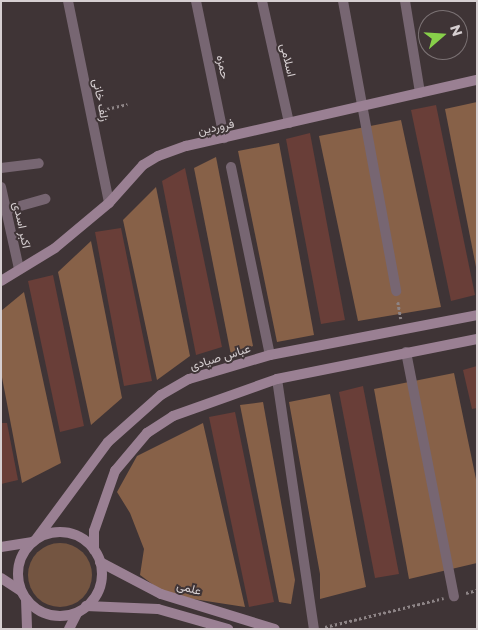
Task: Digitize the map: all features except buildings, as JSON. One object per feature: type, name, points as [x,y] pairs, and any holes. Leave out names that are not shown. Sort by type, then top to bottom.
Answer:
[{"type":"street","name":"زلف خانی","points":[[68,1],[109,203]]},
{"type":"street","name":"حمزه","points":[[196,1],[224,138]]},
{"type":"street","name":"اسلامی","points":[[262,1],[289,124]]},
{"type":"street","points":[[343,1],[396,291]]},
{"type":"street","points":[[405,1],[420,93]]},
{"type":"street","name":"فروردین","points":[[1,280],[54,248],[109,203],[131,176],[158,156],[224,138],[477,80]]},
{"type":"street","points":[[1,168],[39,162]]},
{"type":"street","points":[[231,167],[270,355]]},
{"type":"street","name":"اکبر اسدی","points":[[1,186],[19,269]]},
{"type":"street","points":[[6,210],[45,200]]},
{"type":"street","name":"عباس صیادی","points":[[35,540],[103,447],[161,395],[189,379],[270,355],[477,315]]},
{"type":"street","points":[[94,550],[94,531],[115,471],[147,433],[209,400],[277,379],[477,338]]},
{"type":"street","points":[[406,352],[454,596]]},
{"type":"street","points":[[277,379],[315,629]]},
{"type":"street","points":[[1,547],[35,540],[49,533],[68,533],[85,541],[94,550],[100,562],[101,581],[86,606],[77,612],[61,616],[46,614],[1,578]]},
{"type":"street","points":[[27,629],[19,564],[35,540]]},
{"type":"street","name":"علمی","points":[[100,562],[154,591],[275,629]]},
{"type":"street","points":[[86,606],[158,609],[228,629]]},
{"type":"street","points":[[69,629],[77,612]]},
{"type":"path","points":[[91,113],[127,104]]},
{"type":"path","points":[[396,291],[403,330]]},
{"type":"path","points":[[315,629],[477,590]]},
{"type":"shaded area","points":[[477,102],[477,272],[445,109]]},
{"type":"shaded area","points":[[401,120],[441,307],[358,321],[319,136]]},
{"type":"shaded area","points":[[279,143],[314,335],[277,342],[238,151]]},
{"type":"shaded area","points":[[216,157],[253,346],[231,355],[194,168]]},
{"type":"shaded area","points":[[156,187],[190,356],[157,380],[123,220]]},
{"type":"shaded area","points":[[91,241],[122,398],[91,425],[58,272]]},
{"type":"shaded area","points":[[24,292],[61,463],[22,483],[1,372],[1,311]]},
{"type":"shaded area","points":[[454,373],[477,484],[477,563],[409,579],[374,389]]},
{"type":"shaded area","points":[[330,394],[366,587],[320,599],[320,574],[289,402]]},
{"type":"shaded area","points":[[263,402],[295,580],[291,604],[279,602],[240,405]]},
{"type":"shaded area","points":[[203,423],[245,607],[167,595],[140,575],[144,549],[130,513],[117,492],[137,456]]},
{"type":"shaded area","points":[[60,543],[78,549],[86,557],[92,575],[86,593],[78,601],[60,607],[42,601],[34,593],[28,575],[34,557],[42,549]]}]
